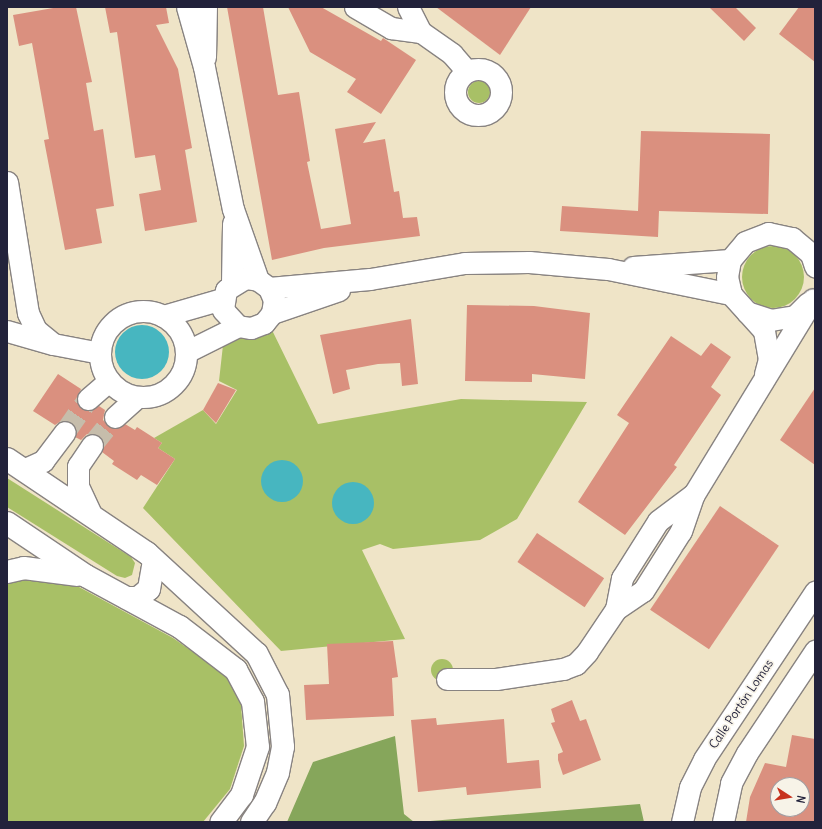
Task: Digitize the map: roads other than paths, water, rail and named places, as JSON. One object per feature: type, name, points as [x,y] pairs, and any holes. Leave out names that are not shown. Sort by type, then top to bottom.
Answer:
[{"type":"main road","points":[[16,464],[90,512],[147,553],[154,562],[256,654],[278,695],[282,747],[278,773],[265,803],[252,822]]},
{"type":"main road","points":[[7,523],[86,576],[180,627],[222,656],[236,670],[253,702],[258,747],[253,769],[242,795],[222,822]]},
{"type":"main road","points":[[126,598],[138,598],[150,589],[154,562]]},
{"type":"main road","points":[[7,572],[47,569],[86,576]]},
{"type":"street","points":[[187,7],[204,67],[233,209],[263,284],[274,300],[272,313],[264,323],[251,328],[238,326],[228,320],[227,291],[233,209]]},
{"type":"street","points":[[204,67],[206,7]]},
{"type":"street","points":[[355,7],[390,28],[421,32]]},
{"type":"street","points":[[408,7],[421,32],[452,54],[467,71]]},
{"type":"street","points":[[7,182],[28,313],[36,330],[53,344]]},
{"type":"street","points":[[764,380],[769,359],[764,331],[731,294],[727,277],[730,260],[745,242],[768,233],[792,238],[811,254],[815,266]]},
{"type":"street","points":[[163,316],[227,291],[245,278],[263,284],[370,279],[488,262],[608,269],[730,260]]},
{"type":"street","points":[[608,269],[731,294]]},
{"type":"street","points":[[272,313],[370,279]]},
{"type":"street","points":[[747,312],[777,319],[795,316],[814,295]]},
{"type":"street","points":[[447,679],[496,679],[562,669],[576,664],[616,609],[643,591],[681,531],[694,494],[814,295]]},
{"type":"street","points":[[115,417],[137,397],[168,389],[182,372],[186,352],[179,330],[163,316],[139,311],[116,320],[102,341],[100,353],[109,381],[122,391],[137,397]]},
{"type":"street","points":[[186,352],[238,326]]},
{"type":"street","points":[[7,332],[53,344],[100,353]]},
{"type":"street","points":[[88,399],[109,381]]},
{"type":"street","points":[[16,464],[43,461],[65,432]]},
{"type":"street","points":[[90,512],[78,486],[78,466],[92,446]]},
{"type":"street","name":"Calle Portón Lomas","points":[[682,822],[690,787],[704,759],[815,592]]},
{"type":"street","points":[[723,822],[731,783],[747,753],[815,651]]},
{"type":"water","points":[[137,325],[147,325],[157,329],[165,337],[169,347],[169,357],[165,367],[157,375],[147,379],[137,379],[127,375],[119,367],[115,357],[115,347],[119,337],[127,329]]},
{"type":"water","points":[[278,460],[286,460],[294,463],[300,469],[303,481],[300,493],[294,499],[286,502],[278,502],[270,499],[264,493],[261,485],[261,477],[264,469],[270,463]]},
{"type":"water","points":[[349,482],[357,482],[365,485],[371,491],[374,503],[371,515],[365,521],[357,524],[349,524],[341,521],[335,515],[332,507],[332,499],[335,491],[341,485]]},
{"type":"tunnel","points":[[65,432],[88,399]]},
{"type":"tunnel","points":[[92,445],[115,417]]}]
